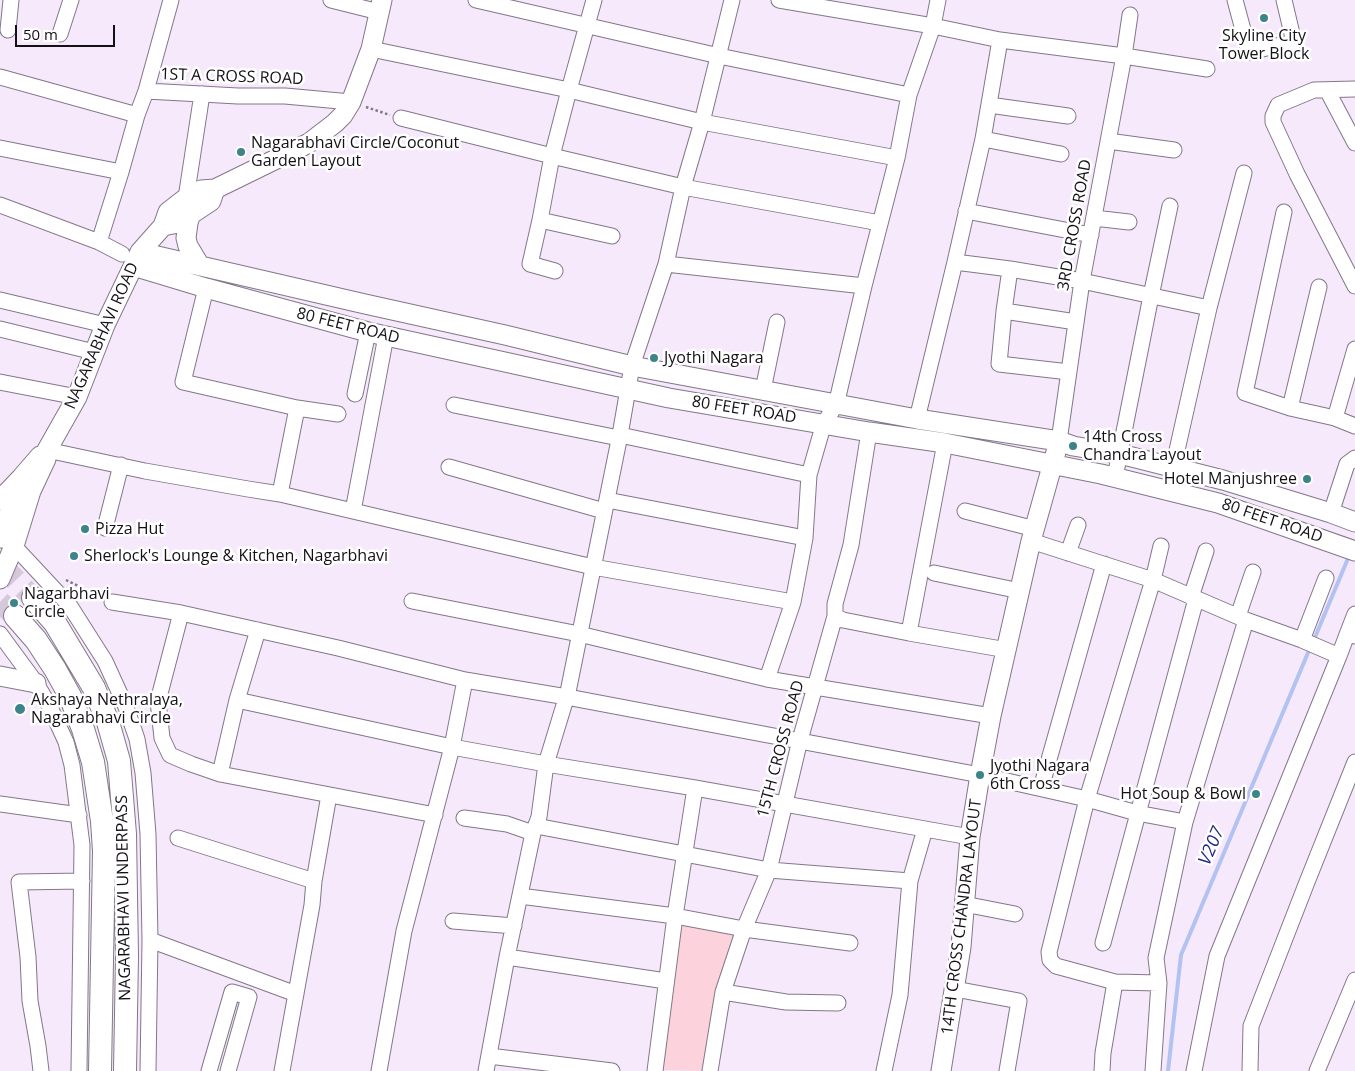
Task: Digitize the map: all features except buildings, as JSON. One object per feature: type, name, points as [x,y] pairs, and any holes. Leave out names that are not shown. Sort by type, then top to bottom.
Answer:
[{"type":"highway","name":"NAGARABHAVI UNDERPASS","points":[[33,598],[55,623],[94,688],[108,722],[119,761],[125,834],[127,956],[125,1071]]},
{"type":"highway","name":"NAGARABHAVI UNDERPASS","points":[[15,616],[36,640],[70,696],[93,762],[102,822],[104,851],[100,1071]]},
{"type":"main road","name":"NAGARABHAVI ROAD","points":[[47,450],[77,397],[132,257],[163,226],[168,212],[189,206],[201,190],[215,189],[309,143],[343,115],[351,102],[371,49],[380,6]]},
{"type":"main road","points":[[189,206],[186,238],[188,246],[200,266]]},
{"type":"main road","name":"80 FEET ROAD","points":[[132,257],[200,266],[505,335],[632,366],[836,405],[1059,441],[1073,446],[1120,454],[1223,480],[1355,522]]},
{"type":"main road","name":"80 FEET ROAD","points":[[132,257],[206,288],[377,334],[669,398],[945,443],[1116,477],[1218,503],[1355,550]]},
{"type":"main road","name":"14TH CROSS CHANDRA LAYOUT","points":[[941,1071],[961,947],[970,837],[991,716],[1033,535],[1059,441]]},
{"type":"main road","points":[[0,500],[39,456],[47,450]]},
{"type":"main road","points":[[3,540],[31,491],[46,459],[47,450]]},
{"type":"main road","points":[[0,579],[3,540],[21,478]]},
{"type":"main road","points":[[0,676],[36,683]]},
{"type":"street","points":[[8,30],[11,0]]},
{"type":"street","points":[[60,34],[71,0]]},
{"type":"street","name":"1ST A CROSS ROAD","points":[[171,0],[146,91],[238,96],[285,96],[351,102]]},
{"type":"street","points":[[331,0],[380,6]]},
{"type":"street","points":[[476,0],[719,56],[908,95]]},
{"type":"street","points":[[555,271],[530,264],[552,156],[594,0]]},
{"type":"street","points":[[612,1071],[487,1064],[507,957],[535,829],[546,764],[567,697],[632,366],[666,264],[682,187],[702,122],[732,0]]},
{"type":"street","points":[[779,0],[933,26],[1000,40],[1207,69]]},
{"type":"street","points":[[767,679],[793,602],[805,538],[809,476],[824,423],[836,405],[896,158],[908,95],[933,26],[938,0]]},
{"type":"street","points":[[1235,0],[1250,52],[1294,42],[1284,0]]},
{"type":"street","name":"3RD CROSS ROAD","points":[[1059,441],[1082,281],[1130,15]]},
{"type":"street","points":[[917,419],[983,139],[1000,40]]},
{"type":"street","points":[[371,49],[569,90],[702,122],[896,158]]},
{"type":"street","points":[[0,77],[137,115]]},
{"type":"street","points":[[1355,88],[1314,90],[1278,105],[1273,116],[1273,122],[1296,174],[1355,286]]},
{"type":"street","points":[[1327,90],[1355,143]]},
{"type":"street","points":[[99,242],[146,91]]},
{"type":"street","points":[[189,206],[202,94]]},
{"type":"street","points":[[989,105],[1068,116]]},
{"type":"street","points":[[401,118],[682,187],[880,223]]},
{"type":"street","points":[[983,139],[1061,154]]},
{"type":"street","points":[[1108,140],[1174,150]]},
{"type":"street","points":[[0,148],[121,172]]},
{"type":"street","points":[[1170,491],[1173,468],[1208,308],[1244,173]]},
{"type":"street","points":[[0,205],[99,242],[132,257]]},
{"type":"street","points":[[1116,477],[1170,206]]},
{"type":"street","points":[[966,211],[1091,234]]},
{"type":"street","points":[[1284,212],[1245,393],[1290,408],[1335,418],[1355,426]]},
{"type":"street","points":[[1094,218],[1129,222]]},
{"type":"street","points":[[540,220],[612,236]]},
{"type":"street","points":[[955,262],[1082,281],[1208,308]]},
{"type":"street","points":[[666,264],[864,286]]},
{"type":"street","points":[[1010,269],[999,364],[1069,372]]},
{"type":"street","points":[[1290,408],[1319,286]]},
{"type":"street","points":[[206,288],[184,382],[296,408],[338,414]]},
{"type":"street","points":[[0,300],[105,325]]},
{"type":"street","points":[[1004,311],[1076,322]]},
{"type":"street","points":[[763,390],[777,322]]},
{"type":"street","points":[[0,329],[94,352]]},
{"type":"street","points":[[355,394],[377,334]]},
{"type":"street","points":[[353,511],[377,334]]},
{"type":"street","points":[[1335,418],[1355,349]]},
{"type":"street","points":[[0,382],[77,397]]},
{"type":"street","points":[[454,405],[619,436],[809,476]]},
{"type":"street","points":[[280,494],[296,408]]},
{"type":"street","name":"15TH CROSS ROAD","points":[[710,1071],[723,992],[744,929],[769,870],[800,740],[835,616],[835,604],[851,545],[869,432]]},
{"type":"street","points":[[909,634],[945,443]]},
{"type":"street","points":[[47,450],[280,494],[593,568],[793,602]]},
{"type":"street","points":[[1331,513],[1347,464],[1355,458]]},
{"type":"street","points":[[105,528],[121,465]]},
{"type":"street","points":[[449,467],[605,505],[805,538]]},
{"type":"street","points":[[965,511],[1033,535],[1068,553],[1153,580],[1242,618],[1320,647],[1351,634],[1355,614]]},
{"type":"street","points":[[1068,553],[1078,526]]},
{"type":"street","points":[[3,540],[70,606],[105,661],[126,707],[137,739],[143,772],[148,834],[150,940],[148,1071]]},
{"type":"street","points":[[1159,983],[1115,982],[1056,966],[1050,960],[1050,952],[1087,799],[1153,580],[1161,546]]},
{"type":"street","points":[[1103,943],[1206,551]]},
{"type":"street","points":[[1041,788],[1104,564]]},
{"type":"street","points":[[1153,1071],[1159,983],[1156,958],[1185,822],[1253,572]]},
{"type":"street","points":[[934,573],[1020,591]]},
{"type":"street","points":[[1194,1071],[1217,956],[1320,647],[1326,578]]},
{"type":"street","points":[[412,601],[579,634],[767,679],[991,716]]},
{"type":"street","points":[[112,602],[181,613],[258,630],[465,680],[493,683],[980,775],[1087,799],[1137,813],[1185,822]]},
{"type":"street","points":[[181,613],[158,701],[162,738],[170,755],[220,774],[435,815]]},
{"type":"street","points":[[835,616],[843,620],[909,634],[1007,650]]},
{"type":"street","points":[[220,774],[236,700],[258,630]]},
{"type":"street","points":[[0,634],[36,683],[50,707],[66,742],[72,765],[82,845],[79,1071]]},
{"type":"street","points":[[379,1071],[404,931],[452,748],[465,680]]},
{"type":"street","points":[[236,700],[452,748],[695,788],[970,837]]},
{"type":"street","points":[[1250,1071],[1251,1026],[1306,882],[1355,762]]},
{"type":"street","points":[[655,1071],[675,916],[695,788]]},
{"type":"street","points":[[282,1071],[312,905],[314,881],[329,795]]},
{"type":"street","points":[[0,804],[79,815]]},
{"type":"street","points":[[464,818],[769,870],[910,881]]},
{"type":"street","points":[[884,1071],[900,995],[910,881],[925,829]]},
{"type":"street","points":[[178,838],[314,881]]},
{"type":"street","points":[[40,1071],[38,1046],[30,1001],[28,957],[19,882],[82,881]]},
{"type":"street","points":[[520,896],[675,916],[744,929],[850,943]]},
{"type":"street","points":[[964,904],[1014,914]]},
{"type":"street","points":[[453,921],[514,926]]},
{"type":"street","points":[[150,940],[296,994]]},
{"type":"street","points":[[507,957],[666,981]]},
{"type":"street","points":[[241,995],[248,976]]},
{"type":"street","points":[[1317,1071],[1355,980]]},
{"type":"street","points":[[1102,1071],[1103,1053],[1115,982]]},
{"type":"street","points":[[955,989],[1019,1001],[1007,1071]]},
{"type":"street","points":[[209,1071],[232,992],[249,997],[228,1071]]},
{"type":"street","points":[[723,992],[786,1002],[838,1003]]},
{"type":"path","points":[[351,102],[401,118]]},
{"type":"path","points":[[58,577],[112,602]]},
{"type":"shaded area","points":[[680,924],[736,932],[705,1071],[661,1070]]},
{"type":"waterway","name":"V207","points":[[1313,642],[1349,556]]},
{"type":"waterway","name":"V207","points":[[1168,1071],[1181,955],[1310,648]]},
{"type":"tunnel","points":[[0,565],[33,598]]},
{"type":"tunnel","points":[[0,602],[15,616]]},
{"type":"place","name":"Skyline City Tower Block","points":[[1264,18]]},
{"type":"place","name":"Nagarabhavi Circle/Coconut Garden Layout","points":[[241,152]]},
{"type":"place","name":"Jyothi Nagara","points":[[654,358]]},
{"type":"place","name":"14th Cross Chandra Layout","points":[[1073,446]]},
{"type":"place","name":"Hotel Manjushree","points":[[1307,479]]},
{"type":"place","name":"Pizza Hut","points":[[85,529]]},
{"type":"place","name":"Sherlock's Lounge & Kitchen, Nagarbhavi","points":[[74,556]]},
{"type":"place","name":"Nagarbhavi Circle","points":[[14,603]]},
{"type":"place","name":"Akshaya Nethralaya, Nagarabhavi Circle","points":[[20,709]]},
{"type":"place","name":"Jyothi Nagara 6th Cross","points":[[980,775]]},
{"type":"place","name":"Hot Soup & Bowl","points":[[1256,794]]}]
